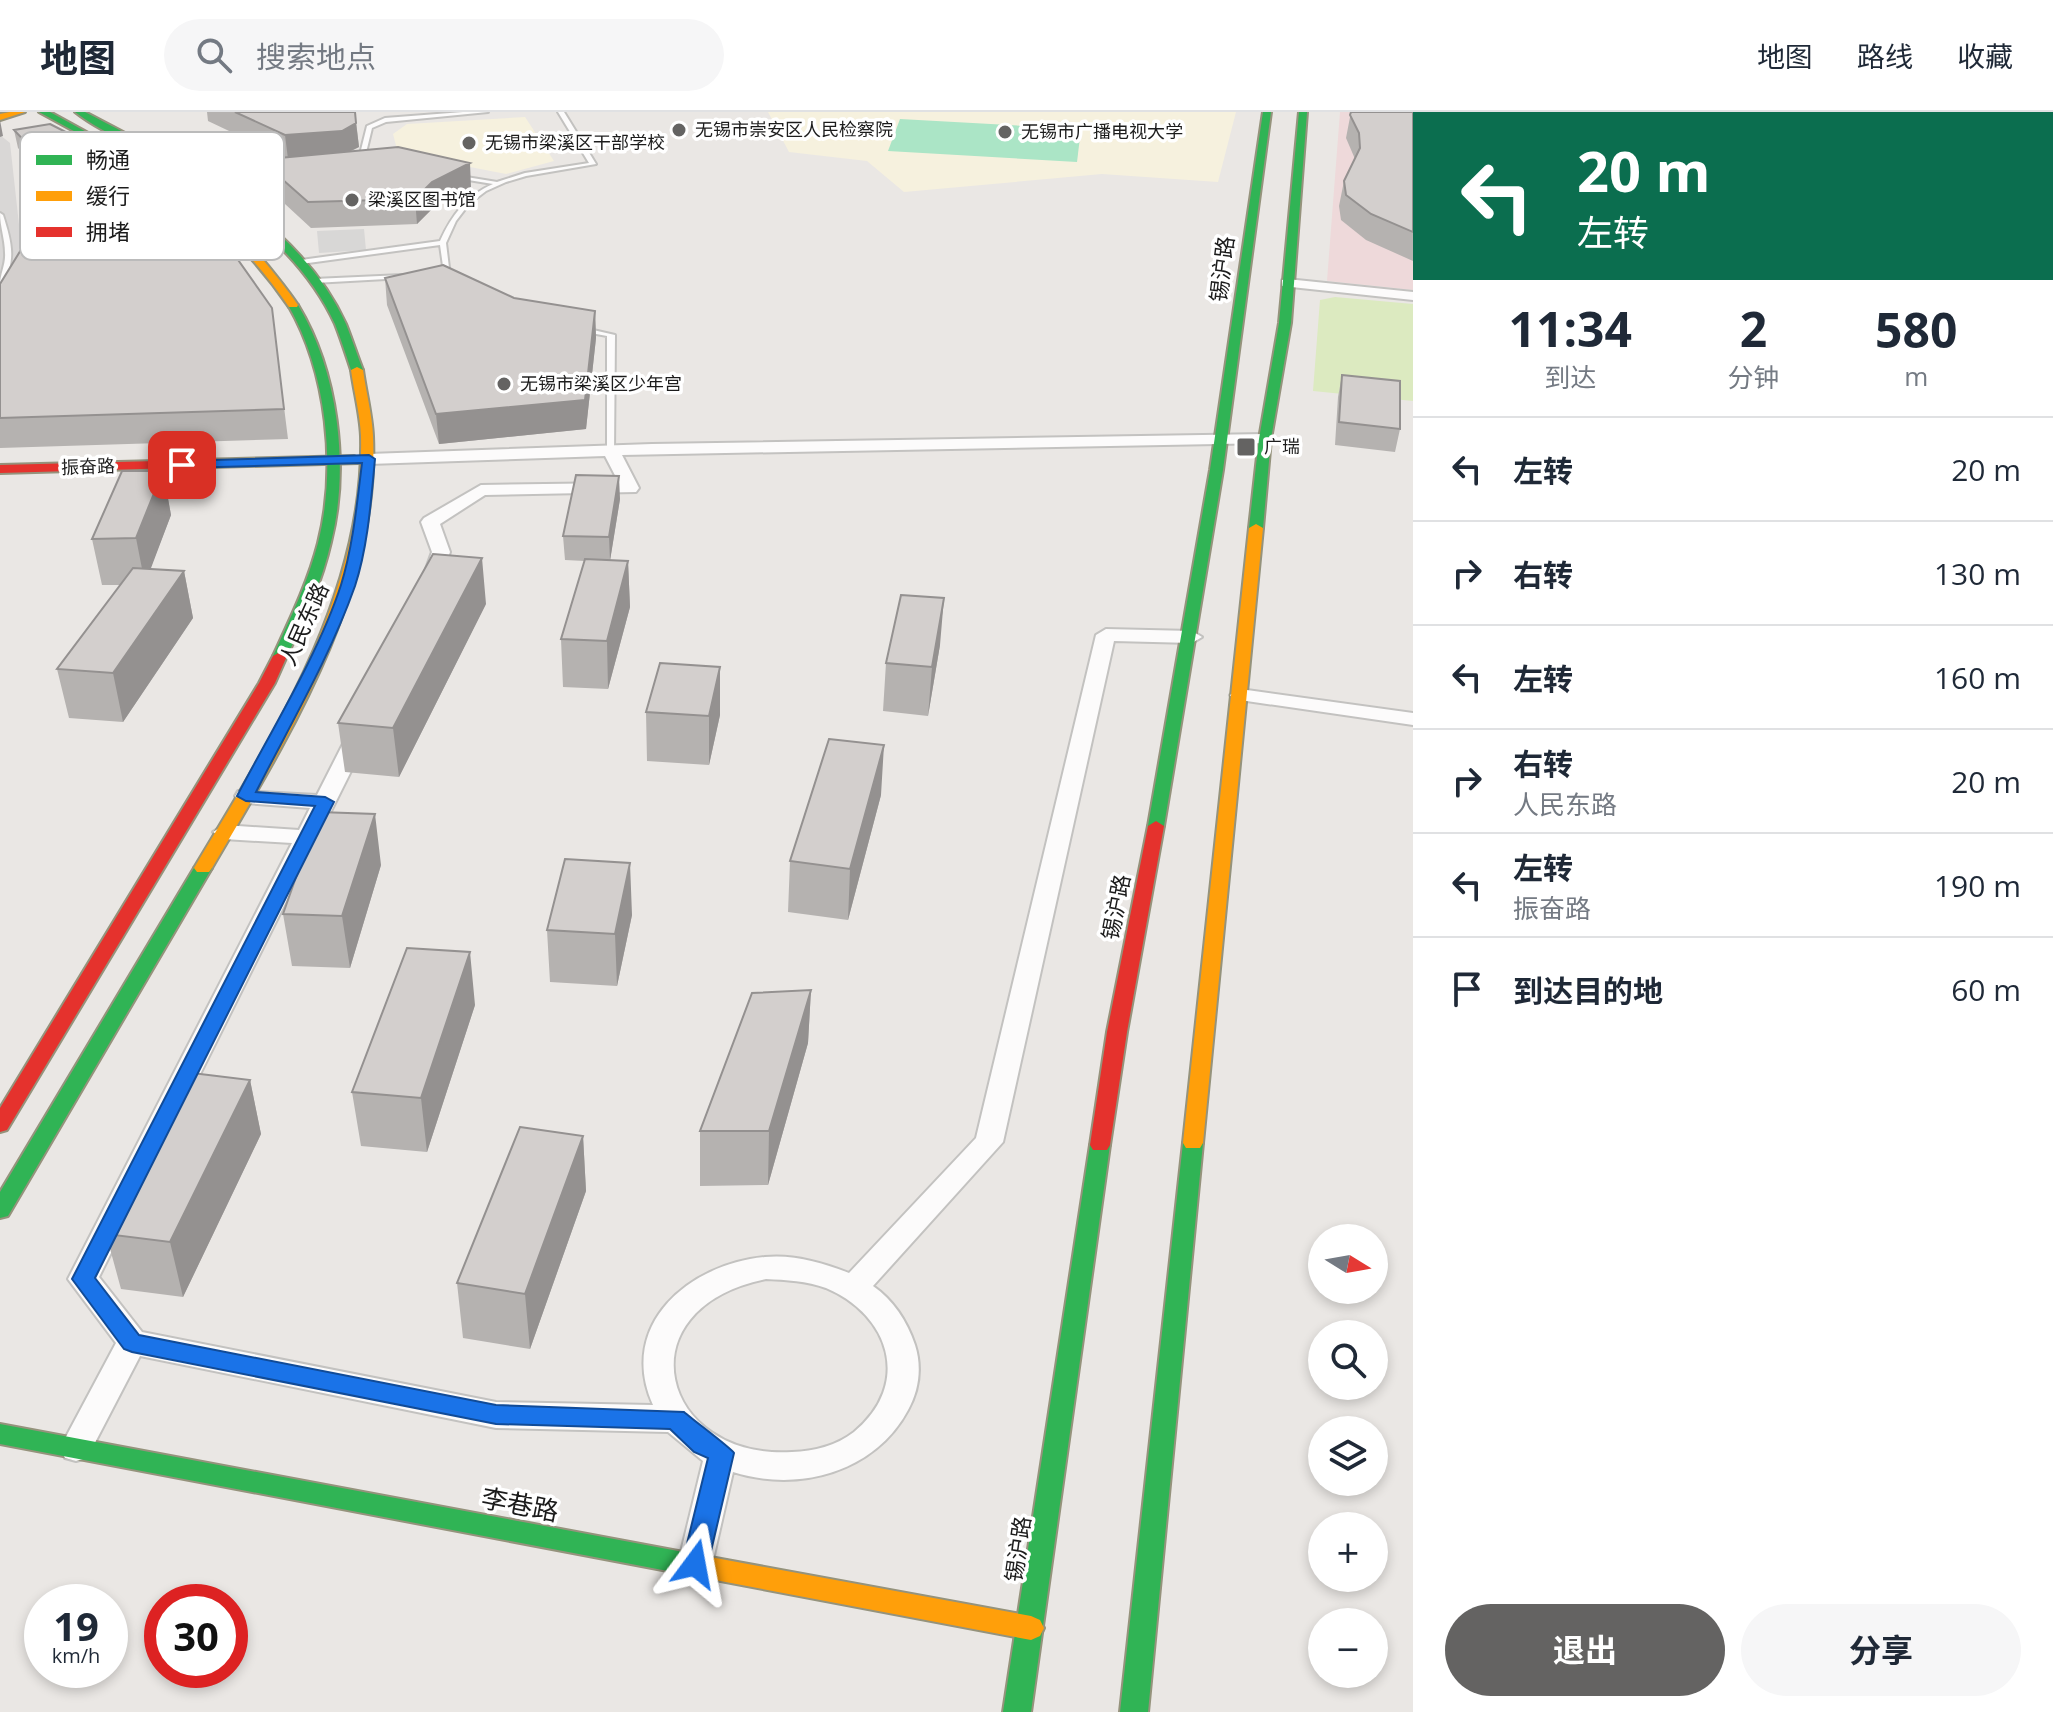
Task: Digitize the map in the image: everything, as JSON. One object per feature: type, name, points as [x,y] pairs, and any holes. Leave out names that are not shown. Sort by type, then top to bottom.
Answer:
[{"type":"main road","points":[[0,117],[21,112]]},
{"type":"main road","name":"人民东路","points":[[43,112],[79,132]]},
{"type":"main road","name":"人民东路","points":[[79,112],[116,132]]},
{"type":"main road","name":"锡沪路","points":[[1017,1712],[1117,1032],[1192,637],[1223,440],[1267,112]]},
{"type":"main road","points":[[1134,1712],[1265,439],[1285,323],[1303,112]]},
{"type":"main road","name":"人民东路","points":[[0,1210],[246,796],[307,677],[348,585],[363,513],[369,459],[358,370],[340,320],[301,262],[284,247]]},
{"type":"main road","name":"人民东路","points":[[0,1125],[267,683],[314,584],[333,512],[334,461],[323,373],[306,325],[273,273],[260,260]]},
{"type":"main road","name":"振奋路","points":[[0,469],[369,459]]},
{"type":"main road","name":"李巷路","points":[[0,1434],[1031,1628]]},
{"type":"street","points":[[1287,283],[1413,296]]},
{"type":"street","points":[[369,459],[611,451],[1265,439]]},
{"type":"street","points":[[424,600],[441,552],[430,522],[481,490],[630,488],[611,451]]},
{"type":"street","points":[[852,1289],[989,1142],[1106,635],[1192,637]]},
{"type":"street","points":[[1240,695],[1413,719]]},
{"type":"street","points":[[371,708],[83,1279],[132,1342],[496,1415],[675,1419]]},
{"type":"street","points":[[246,796],[325,802]]},
{"type":"street","points":[[224,832],[308,837]]},
{"type":"street","points":[[766,1268],[806,1270],[852,1289],[875,1305],[896,1332],[905,1363],[901,1395],[885,1424],[857,1448],[821,1463],[780,1468],[739,1461],[721,1453],[703,1444],[675,1419],[658,1387],[657,1352],[668,1320],[693,1294],[727,1276],[766,1268]]},
{"type":"street","points":[[76,1448],[132,1342]]},
{"type":"street","points":[[695,1564],[721,1453]]},
{"type":"lane","points":[[362,160],[369,127],[385,120],[485,112]]},
{"type":"lane","points":[[450,175],[494,182],[593,164],[561,112]]},
{"type":"lane","points":[[346,161],[377,162]]},
{"type":"lane","points":[[459,285],[448,275],[443,243],[449,223],[466,202],[494,182]]},
{"type":"lane","points":[[0,215],[11,252],[9,270],[0,283]]},
{"type":"lane","points":[[301,262],[443,243]]},
{"type":"lane","points":[[433,275],[448,275]]},
{"type":"lane","points":[[314,281],[418,276]]},
{"type":"lane","points":[[569,326],[611,335],[611,451]]},
{"type":"shaded area","name":"无锡市广播电视大学","points":[[768,112],[1236,112],[1218,182],[1102,174],[904,192],[867,161],[789,152]]},
{"type":"shaded area","points":[[1340,112],[1413,112],[1413,290],[1327,281]]},
{"type":"shaded area","name":"无锡市梁溪区干部学校","points":[[525,117],[554,161],[506,174],[398,153],[393,134],[407,124]]},
{"type":"shaded area","points":[[0,135],[10,143],[20,260],[23,260],[24,270],[0,311]]},
{"type":"shaded area","points":[[364,229],[366,250],[319,253],[317,231]]},
{"type":"green space","points":[[900,119],[1081,129],[1077,162],[888,151]]},
{"type":"green space","points":[[1335,297],[1413,304],[1413,401],[1313,391],[1320,300]]},
{"type":"building","points":[[235,112],[355,112],[356,123],[342,131],[285,135]]},
{"type":"building","points":[[1351,112],[1413,112],[1413,232],[1371,214],[1346,195],[1344,181],[1360,148],[1359,133]]},
{"type":"building","points":[[50,124],[66,132],[20,132],[20,136],[14,130]]},
{"type":"building","points":[[398,147],[470,163],[432,182],[415,199],[308,202],[284,181],[284,158]]},
{"type":"building","points":[[20,251],[20,260],[238,260],[272,308],[284,409],[0,418],[0,284]]},
{"type":"building","name":"无锡市梁溪区少年宫","points":[[443,265],[514,298],[595,311],[585,400],[436,414],[385,278]]},
{"type":"building","points":[[1342,375],[1400,381],[1400,429],[1339,422]]},
{"type":"building","points":[[122,471],[163,471],[136,538],[92,539]]},
{"type":"building","points":[[576,475],[619,476],[609,537],[563,536]]},
{"type":"building","points":[[433,554],[482,558],[393,728],[338,723]]},
{"type":"building","points":[[585,559],[628,561],[607,641],[561,639]]},
{"type":"building","points":[[133,568],[184,571],[113,673],[57,669]]},
{"type":"building","points":[[901,595],[944,598],[932,667],[886,663]]},
{"type":"building","points":[[660,663],[720,667],[709,716],[646,712]]},
{"type":"building","points":[[829,739],[884,745],[850,869],[790,861]]},
{"type":"building","points":[[319,812],[375,814],[342,916],[283,914]]},
{"type":"building","points":[[565,859],[630,863],[615,934],[547,930]]},
{"type":"building","points":[[407,948],[470,952],[421,1098],[352,1092]]},
{"type":"building","points":[[811,990],[769,1131],[700,1131],[752,993]]},
{"type":"building","points":[[192,1073],[250,1080],[170,1242],[106,1234]]},
{"type":"building","points":[[520,1127],[583,1136],[525,1294],[457,1283]]},
{"type":"traffic: fast","points":[[43,112],[82,132]]},
{"type":"traffic: fast","points":[[79,112],[116,132]]},
{"type":"traffic: fast","points":[[1156,826],[1216,470],[1267,112]]},
{"type":"traffic: fast","points":[[1256,528],[1265,439],[1285,323],[1303,112]]},
{"type":"traffic: fast","points":[[284,246],[315,282],[340,323],[357,370]]},
{"type":"traffic: fast","points":[[280,656],[318,566],[330,512],[332,483],[328,415],[321,372],[307,331],[293,305]]},
{"type":"traffic: fast","points":[[0,1210],[203,868]]},
{"type":"traffic: fast","points":[[1134,1712],[1193,1143]]},
{"type":"traffic: fast","points":[[1017,1712],[1100,1145]]},
{"type":"traffic: fast","points":[[0,1434],[694,1565]]},
{"type":"traffic: slow","points":[[0,117],[21,112]]},
{"type":"traffic: slow","points":[[258,260],[293,305]]},
{"type":"traffic: slow","points":[[203,868],[301,693],[329,630],[351,565],[364,500],[367,435],[357,370]]},
{"type":"traffic: slow","points":[[1193,1143],[1256,528]]},
{"type":"traffic: slow","points":[[694,1565],[1031,1628]]},
{"type":"traffic: jam","points":[[0,469],[354,460]]},
{"type":"traffic: jam","points":[[0,1125],[267,683],[280,656]]},
{"type":"traffic: jam","points":[[1100,1145],[1117,1032],[1156,826]]},
{"type":"place","name":"无锡市崇安区人民检察院","points":[[679,130]]},
{"type":"place","name":"无锡市广播电视大学","points":[[1005,132]]},
{"type":"place","name":"无锡市梁溪区干部学校","points":[[469,143]]},
{"type":"place","name":"梁溪区图书馆","points":[[352,200]]},
{"type":"place","name":"无锡市梁溪区少年宫","points":[[504,384]]},
{"type":"place","name":"广瑞","points":[[1246,447]]},
{"type":"route","points":[[182,465],[369,459],[363,513],[348,585],[307,677],[246,796],[325,802],[83,1279],[132,1342],[496,1415],[675,1419],[703,1444],[721,1453],[695,1564]]}]
